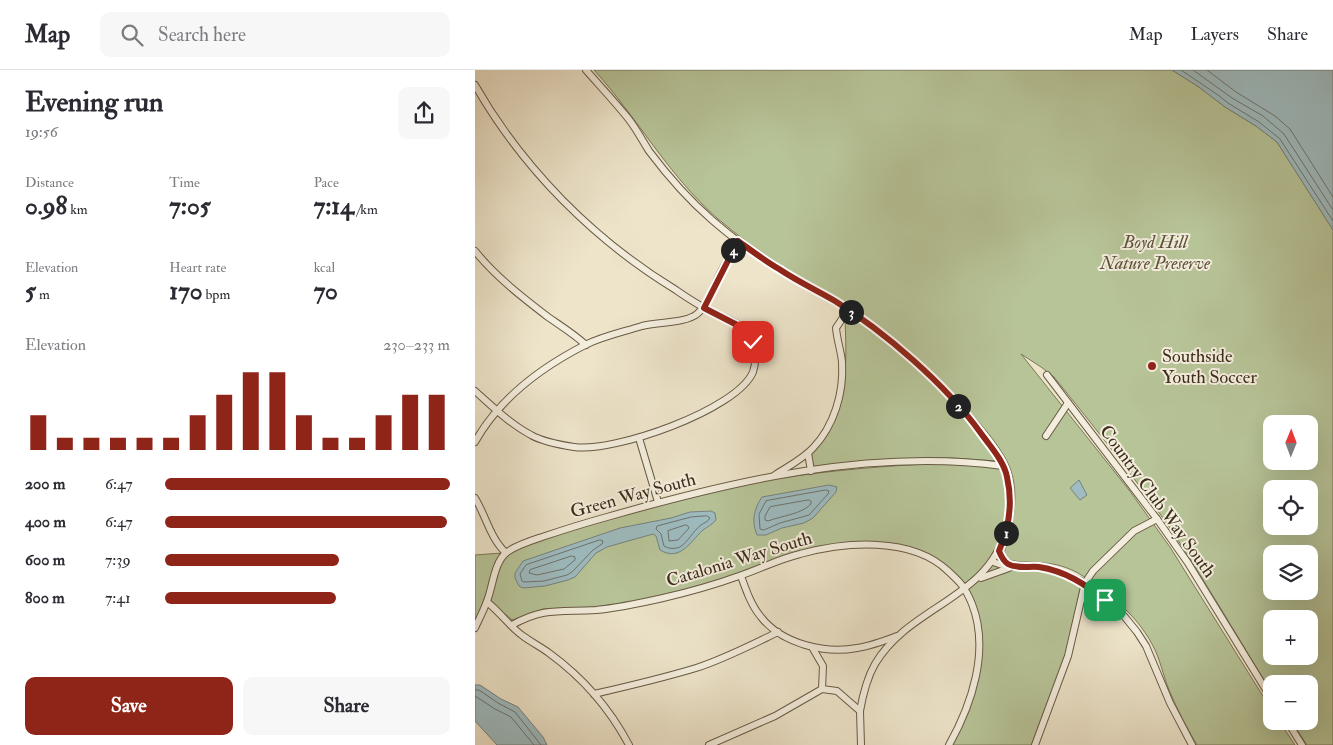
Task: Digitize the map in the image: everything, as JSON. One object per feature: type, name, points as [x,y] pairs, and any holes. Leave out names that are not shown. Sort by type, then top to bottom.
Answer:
[{"type":"street","points":[[586,70],[628,118],[650,151],[674,180],[711,219],[779,270],[848,310],[915,362],[971,419],[1003,466],[1007,476],[1010,506],[1006,532],[999,551],[993,562],[977,579],[899,635],[876,663],[868,678],[860,711],[861,745]]},
{"type":"street","points":[[475,85],[514,143],[544,181],[565,202],[607,242],[648,274],[704,308],[745,329],[753,342],[755,355],[753,372],[735,392],[720,403],[674,426],[639,438],[595,448],[576,448],[532,436],[475,391]]},
{"type":"street","points":[[475,442],[497,410],[522,386],[550,366],[586,345],[648,325],[688,319],[696,315],[704,308],[738,241]]},
{"type":"street","points":[[475,251],[503,281],[573,333],[586,345]]},
{"type":"street","name":"Green Way South","points":[[772,476],[812,449],[824,433],[835,411],[841,390],[842,361],[836,328],[848,310]]},
{"type":"street","name":"Country Club Way South","points":[[1047,375],[1157,519],[1188,563],[1263,685]]},
{"type":"street","points":[[1045,436],[1068,403]]},
{"type":"street","points":[[639,438],[658,502]]},
{"type":"street","points":[[808,453],[811,471]]},
{"type":"street","name":"Green Way South","points":[[506,553],[559,531],[658,502],[772,476],[903,462],[951,461],[1003,466]]},
{"type":"street","points":[[475,498],[488,522],[496,544],[506,553],[497,567],[487,602],[475,628]]},
{"type":"street","points":[[1035,745],[1068,656],[1085,583],[1093,571],[1134,531],[1157,519]]},
{"type":"street","name":"Catalonia Way South","points":[[511,625],[527,616],[545,611],[595,610],[626,606],[695,590],[741,576],[781,560],[824,549],[875,545],[899,546],[938,562],[966,588]]},
{"type":"street","points":[[999,551],[1004,562],[1013,567]]},
{"type":"street","points":[[993,562],[1004,567],[1040,567],[1053,570],[1085,583],[1124,616],[1147,646],[1170,703],[1192,745]]},
{"type":"street","points":[[977,579],[1013,567]]},
{"type":"street","points":[[741,576],[755,610],[769,626],[793,640],[812,647],[829,649],[855,648],[875,644],[899,635]]},
{"type":"street","points":[[949,745],[968,704],[978,658],[979,634],[975,611],[966,588]]},
{"type":"street","points":[[487,602],[501,613],[522,636],[549,652],[571,670],[595,694],[629,745]]},
{"type":"street","points":[[595,694],[697,667],[736,652],[778,632]]},
{"type":"street","points":[[812,647],[823,666],[822,690]]},
{"type":"street","points":[[709,745],[775,716],[822,690],[837,691],[860,711]]},
{"type":"street","points":[[1293,730],[1302,745]]},
{"type":"green space","name":"Boyd Hill Nature Preserve","points":[[594,70],[1172,70],[1277,142],[1333,230],[1333,745],[1307,745],[1297,730],[1318,730],[1318,675],[1263,675],[1263,679],[1187,554],[1145,494],[1054,377],[1021,354],[1129,490],[1170,547],[1263,696],[1263,730],[1285,730],[1295,745],[1197,745],[1172,697],[1152,644],[1129,613],[1089,580],[1070,569],[1049,563],[1012,561],[1004,557],[1014,511],[1015,489],[1013,478],[1001,451],[973,416],[925,367],[875,324],[843,301],[766,256],[717,218],[683,183]]},
{"type":"green space","points":[[849,314],[890,345],[931,380],[967,418],[997,461],[952,458],[894,459],[813,468],[810,454],[832,422],[841,400],[845,377],[845,318]]},
{"type":"green space","points":[[952,463],[1000,467],[1007,499],[1003,531],[996,547],[988,561],[966,584],[943,563],[921,550],[896,544],[858,543],[845,544],[669,594],[626,603],[595,607],[543,609],[512,620],[490,601],[498,570],[508,555],[524,546],[559,534],[681,499],[750,483],[840,471]]},
{"type":"green space","points":[[502,553],[485,601],[475,622],[475,555]]},
{"type":"green space","points":[[995,562],[1052,573],[1082,585],[1066,655],[1032,745],[951,745],[960,730],[970,706],[980,663],[971,595],[968,589]]},
{"type":"water","points":[[1172,70],[1333,70],[1333,230],[1277,142]]},
{"type":"water","points":[[1079,480],[1087,495],[1080,500],[1070,488]]},
{"type":"water","points":[[829,485],[837,487],[836,492],[813,518],[804,523],[782,528],[766,535],[757,535],[754,515],[762,497]]},
{"type":"water","points":[[711,511],[715,513],[716,520],[679,552],[673,554],[660,550],[656,536],[653,534],[607,547],[596,553],[575,577],[568,580],[545,586],[523,588],[519,586],[515,578],[515,573],[523,561],[620,528],[671,518],[690,512]]},
{"type":"water","points":[[475,685],[480,685],[501,699],[518,707],[543,737],[547,745],[497,745],[475,721]]},
{"type":"place","name":"Southside Youth Soccer","points":[[1152,366]]},
{"type":"route","points":[[753,342],[745,329],[704,308],[738,241],[779,270],[835,301],[865,322],[915,362],[971,419],[993,450],[1007,476],[1010,495],[1009,520],[999,551],[1004,562],[1015,566],[1040,567],[1053,570],[1085,583],[1105,600]]}]
